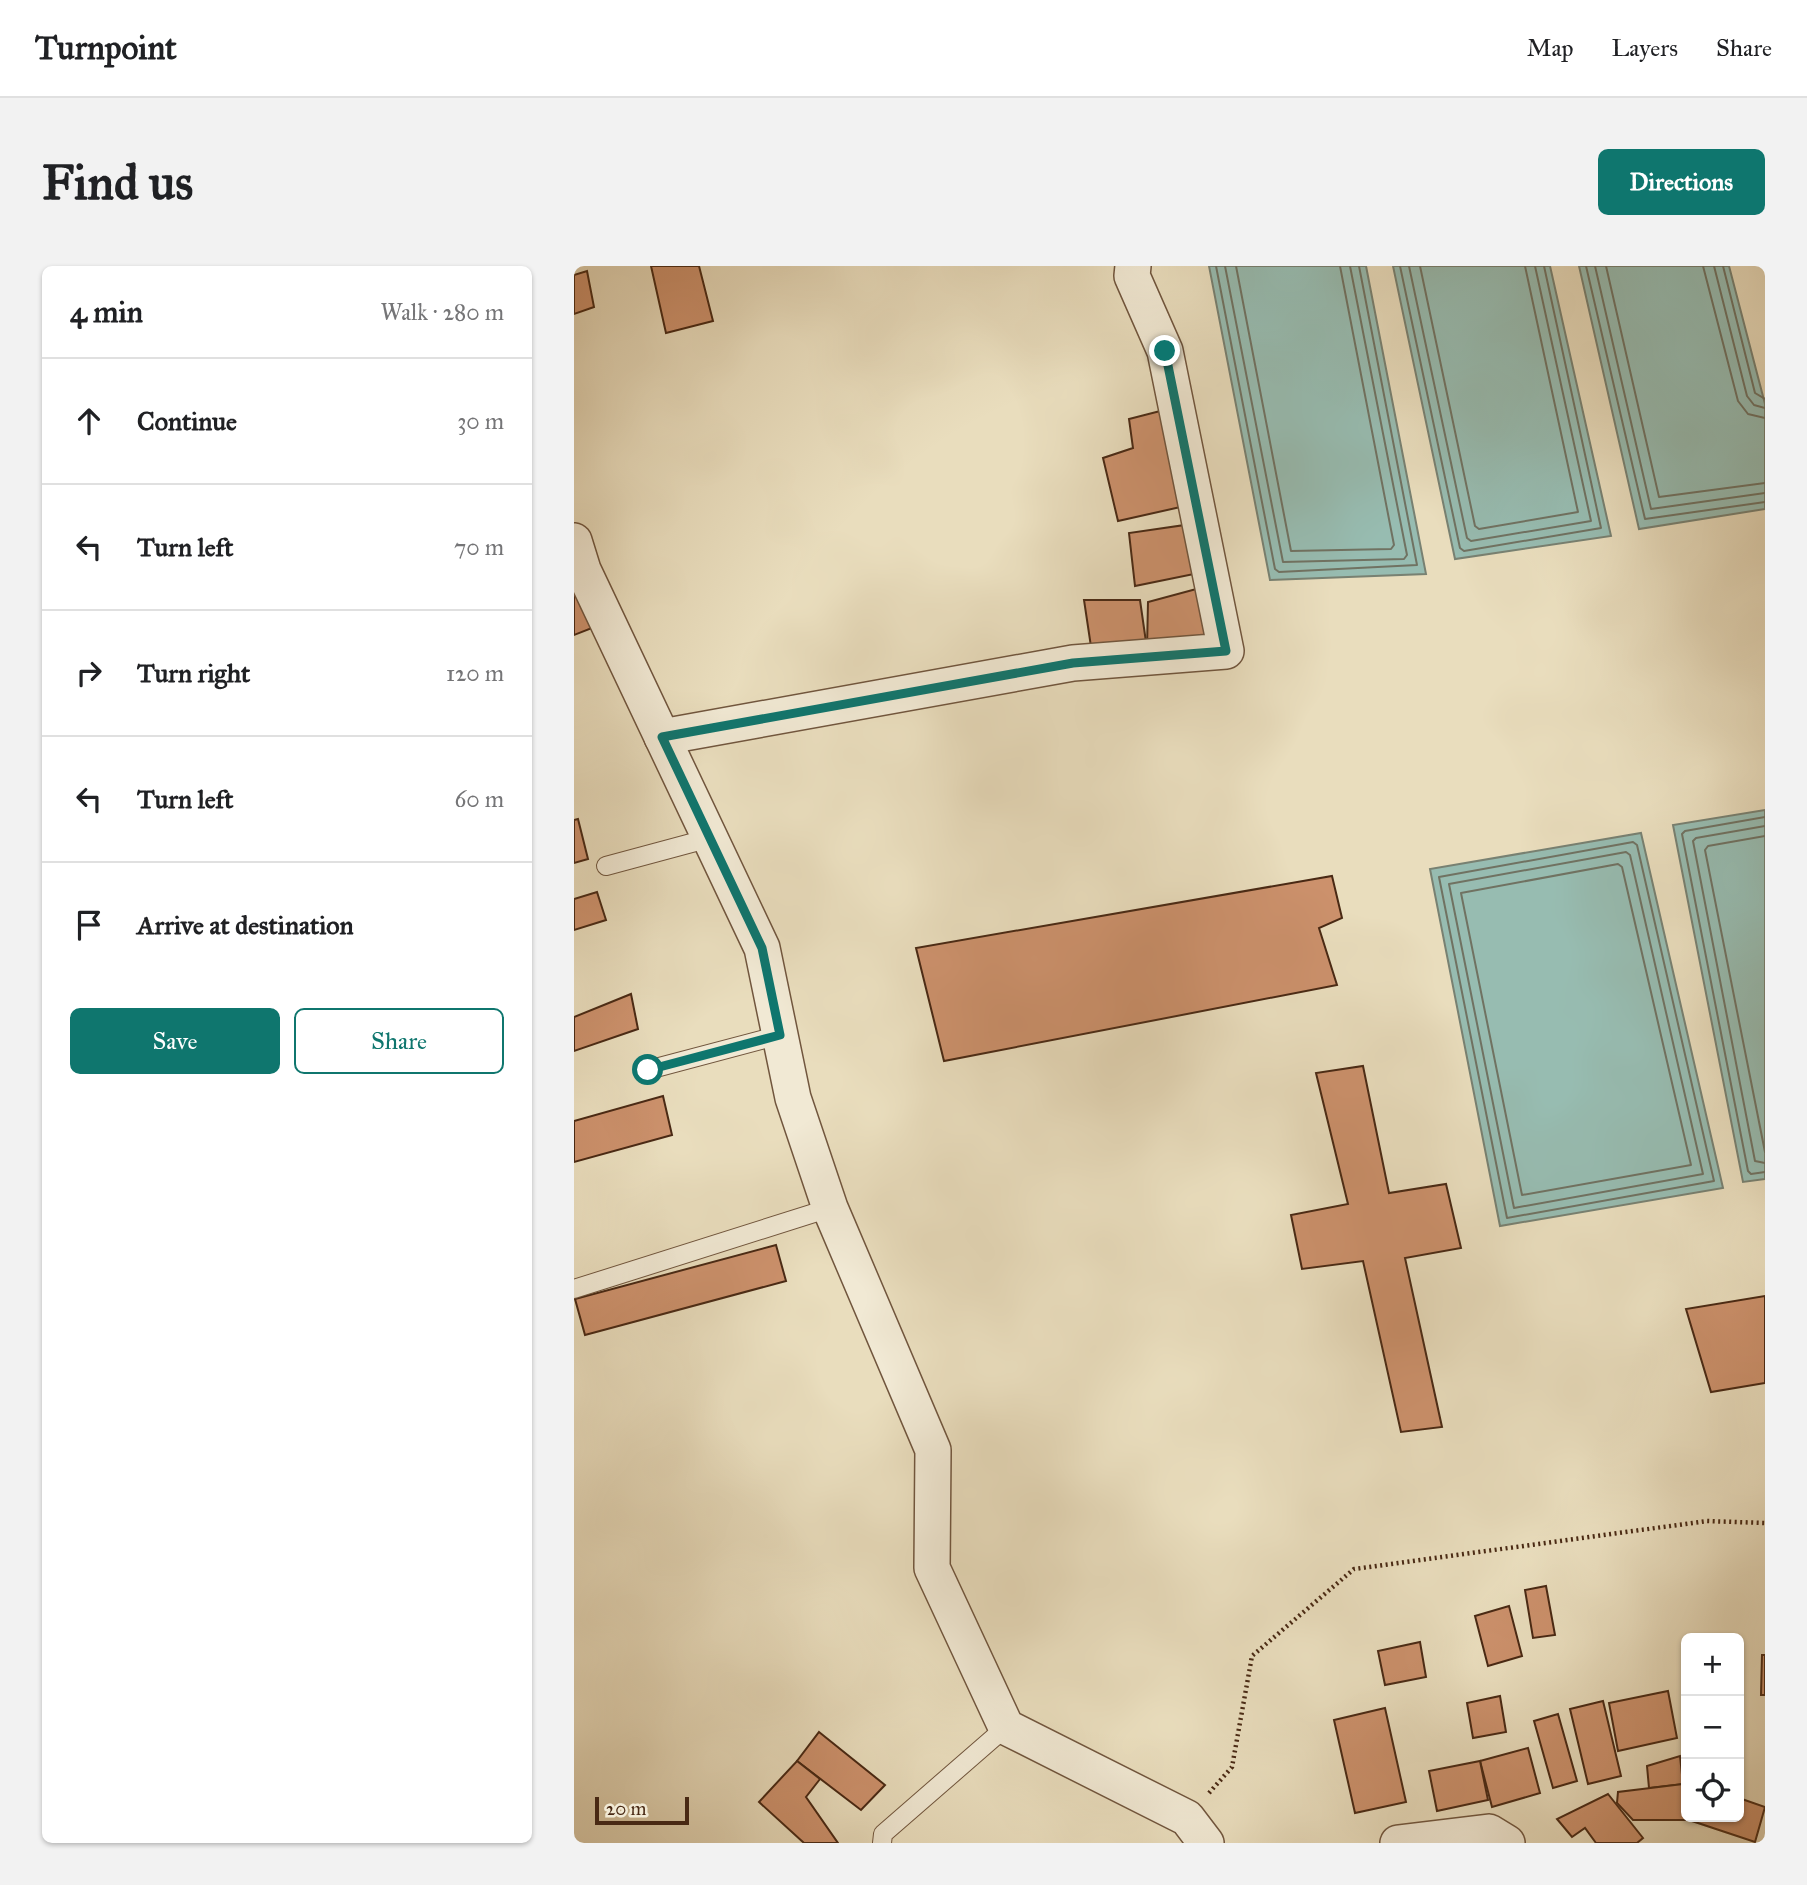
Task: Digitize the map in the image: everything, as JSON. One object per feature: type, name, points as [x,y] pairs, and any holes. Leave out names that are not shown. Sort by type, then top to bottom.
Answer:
[{"type":"street","points":[[662,737],[1073,663],[1226,651],[1165,351],[1132,276],[1133,266]]},
{"type":"street","points":[[574,541],[583,570],[762,948],[793,1098],[830,1208],[933,1450],[932,1568],[1006,1727],[1196,1831]]},
{"type":"street","points":[[1398,1843],[1489,1832],[1507,1843]]},
{"type":"lane","points":[[606,866],[710,838]]},
{"type":"lane","points":[[648,1070],[780,1035]]},
{"type":"lane","points":[[574,1289],[830,1208]]},
{"type":"lane","points":[[882,1843],[883,1834],[1006,1727]]},
{"type":"path","points":[[1196,1831],[1232,1767],[1252,1656],[1353,1569],[1707,1521],[1765,1523]]},
{"type":"water","points":[[1209,266],[1366,266],[1426,574],[1270,580]]},
{"type":"water","points":[[1393,266],[1550,266],[1611,536],[1455,559]]},
{"type":"water","points":[[1579,266],[1729,266],[1765,404],[1765,509],[1639,529]]},
{"type":"water","points":[[1765,810],[1765,1179],[1743,1182],[1673,825]]},
{"type":"water","points":[[1641,833],[1723,1188],[1500,1226],[1430,869]]},
{"type":"building","points":[[651,266],[699,266],[713,321],[666,333]]},
{"type":"building","points":[[587,271],[594,307],[574,314],[574,275]]},
{"type":"building","points":[[1168,409],[1185,506],[1118,521],[1103,458],[1133,448],[1129,419]]},
{"type":"building","points":[[1185,525],[1194,574],[1135,586],[1129,533]]},
{"type":"building","points":[[1200,588],[1214,645],[1147,649],[1148,602]]},
{"type":"building","points":[[574,592],[592,628],[574,635]]},
{"type":"building","points":[[1084,600],[1140,600],[1147,649],[1093,660]]},
{"type":"building","points":[[578,819],[588,859],[574,863],[574,820]]},
{"type":"building","points":[[1332,876],[1342,918],[1319,928],[1337,985],[944,1061],[916,948]]},
{"type":"building","points":[[597,892],[606,920],[574,930],[574,899]]},
{"type":"building","points":[[631,994],[638,1029],[574,1051],[574,1017]]},
{"type":"building","points":[[1363,1066],[1389,1193],[1446,1184],[1461,1248],[1405,1258],[1442,1427],[1401,1432],[1363,1261],[1302,1269],[1291,1215],[1348,1204],[1316,1073]]},
{"type":"building","points":[[663,1096],[672,1135],[574,1162],[574,1121]]},
{"type":"building","points":[[776,1245],[786,1281],[585,1335],[575,1299]]},
{"type":"building","points":[[1765,1296],[1765,1383],[1711,1392],[1686,1309]]},
{"type":"building","points":[[1546,1586],[1555,1635],[1533,1638],[1525,1590]]},
{"type":"building","points":[[1509,1606],[1522,1656],[1488,1666],[1475,1616]]},
{"type":"building","points":[[1420,1642],[1426,1677],[1385,1685],[1378,1651]]},
{"type":"building","points":[[1762,1655],[1765,1655],[1765,1695],[1761,1695]]},
{"type":"building","points":[[1668,1691],[1677,1738],[1618,1751],[1609,1703]]},
{"type":"building","points":[[1500,1696],[1506,1732],[1473,1738],[1467,1703]]},
{"type":"building","points":[[1603,1701],[1621,1776],[1588,1784],[1570,1709]]},
{"type":"building","points":[[1385,1708],[1406,1802],[1355,1813],[1334,1720]]},
{"type":"building","points":[[1558,1714],[1577,1781],[1553,1788],[1534,1721]]},
{"type":"building","points":[[819,1732],[885,1785],[861,1810],[797,1761]]},
{"type":"building","points":[[1528,1748],[1540,1793],[1492,1807],[1480,1761]]},
{"type":"building","points":[[1680,1756],[1681,1784],[1649,1788],[1647,1766]]},
{"type":"building","points":[[797,1761],[820,1779],[806,1797],[838,1843],[804,1843],[759,1802]]},
{"type":"building","points":[[1480,1761],[1488,1800],[1437,1811],[1429,1771]]},
{"type":"building","points":[[1681,1784],[1681,1820],[1633,1820],[1617,1803],[1618,1792]]},
{"type":"building","points":[[1608,1794],[1643,1838],[1637,1843],[1596,1843],[1585,1828],[1572,1837],[1557,1819]]},
{"type":"building","points":[[1744,1800],[1765,1807],[1755,1842],[1695,1822],[1744,1822]]},
{"type":"route","points":[[648,1070],[780,1035],[762,948],[662,737],[1073,663],[1226,651],[1165,351]]}]
